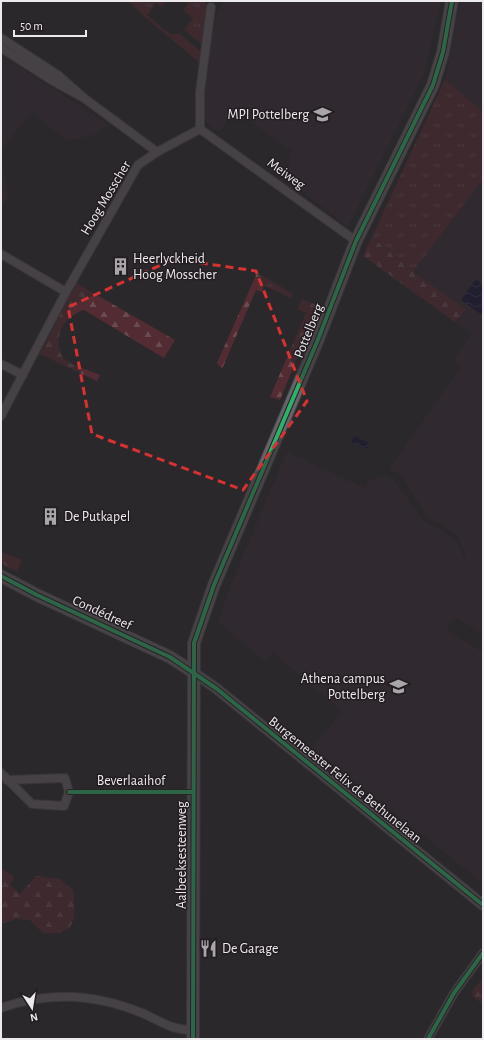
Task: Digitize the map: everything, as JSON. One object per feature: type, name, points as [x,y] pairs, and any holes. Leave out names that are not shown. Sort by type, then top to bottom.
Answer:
[{"type":"main road","name":"Pottelberg","points":[[193,672],[194,643],[214,585],[317,342],[356,240],[433,85],[443,52],[452,1]]},
{"type":"main road","name":"Condédreef","points":[[1,576],[37,595],[170,657],[193,672]]},
{"type":"main road","name":"Aalbeeksesteenweg","points":[[193,672],[193,1035]]},
{"type":"street","points":[[200,129],[200,92],[211,7]]},
{"type":"street","points":[[1,38],[58,75],[84,98],[157,152]]},
{"type":"street","points":[[1,48],[53,82],[84,98]]},
{"type":"street","name":"Meiweg","points":[[200,129],[356,240]]},
{"type":"street","name":"Hoog Mosscher","points":[[1,416],[66,292],[138,165],[157,152],[200,129]]},
{"type":"street","points":[[1,254],[66,292]]},
{"type":"street","points":[[1,364],[23,376]]},
{"type":"street","name":"Burgemeester Felix de Bethunelaan","points":[[193,672],[217,689],[483,905]]},
{"type":"street","points":[[1,773],[7,780],[32,804],[64,806],[69,792],[65,778],[7,780]]},
{"type":"street","points":[[428,1039],[454,993],[483,953]]},
{"type":"street","points":[[1,1008],[40,998],[79,997],[105,1001],[130,1008],[176,1030],[193,1035]]},
{"type":"highlighted area","points":[[174,259],[256,271],[307,401],[243,490],[92,434],[68,307]]},
{"type":"shaded area","name":"MPI Pottelberg","points":[[224,1],[441,1],[424,74],[348,227],[282,175],[291,161],[287,158],[292,151],[234,110],[219,132],[211,128],[205,119],[204,97],[214,20]]},
{"type":"shaded area","points":[[460,1],[483,1],[483,112],[445,79]]},
{"type":"shaded area","points":[[1,55],[109,126],[106,129],[103,127],[97,134],[67,141],[32,112],[1,150]]},
{"type":"shaded area","points":[[1,160],[9,195],[1,209]]},
{"type":"shaded area","name":"Athena campus Pottelberg","points":[[483,179],[483,633],[447,613],[455,618],[446,631],[483,652],[483,880],[479,880],[312,747],[342,712],[273,652],[265,661],[218,622],[230,586],[287,452],[365,488],[370,480],[386,475],[393,479],[424,521],[455,539],[468,566],[458,535],[428,518],[401,475],[389,469],[461,367],[453,361],[472,333],[455,322],[465,309],[413,272]]},
{"type":"green space","points":[[129,1],[166,1],[161,6],[156,3],[147,15],[170,34],[180,34],[201,52],[199,62],[145,17]]},
{"type":"green space","points":[[186,1],[204,1],[206,4],[204,46],[184,30],[193,18],[183,10],[189,3]]},
{"type":"green space","points":[[445,79],[483,112],[483,179],[413,272],[372,237]]},
{"type":"green space","points":[[372,237],[413,272],[466,309],[455,322],[363,256]]},
{"type":"green space","points":[[257,273],[268,279],[262,292],[256,290],[222,369],[217,363]]},
{"type":"green space","points":[[268,279],[293,294],[291,298],[265,286]]},
{"type":"green space","points":[[76,283],[175,340],[164,358],[84,310],[72,316],[64,324],[59,336],[59,348],[63,357],[69,362],[100,375],[97,381],[40,354]]},
{"type":"green space","points":[[302,299],[318,306],[280,400],[270,397],[306,313],[297,309]]},
{"type":"green space","points":[[1,552],[22,560],[17,572],[1,563]]},
{"type":"green space","points":[[1,868],[14,877],[10,885],[20,894],[36,876],[60,879],[73,890],[74,914],[71,925],[62,932],[43,933],[30,920],[16,919],[1,924]]},
{"type":"green space","points":[[483,978],[483,1004],[472,996],[473,990]]},
{"type":"water","points":[[476,279],[483,285],[482,315],[461,300]]},
{"type":"water","points":[[354,436],[369,443],[367,449],[351,442]]},
{"type":"cycle path","points":[[193,1039],[194,643],[214,585],[317,342],[356,241],[433,85],[443,52],[452,1]]},
{"type":"cycle path","points":[[1,576],[37,595],[170,657],[217,689],[483,905]]},
{"type":"cycle path","name":"Beverlaaihof","points":[[69,792],[193,792]]},
{"type":"cycle path","points":[[428,1039],[454,993],[483,953]]},
{"type":"place","name":"MPI Pottelberg","points":[[322,115]]},
{"type":"place","name":"Heerlyckheid Hoog Mosscher","points":[[120,267]]},
{"type":"place","name":"De Putkapel","points":[[51,517]]},
{"type":"place","name":"Athena campus Pottelberg","points":[[398,687]]},
{"type":"place","name":"De Garage","points":[[209,949]]}]
